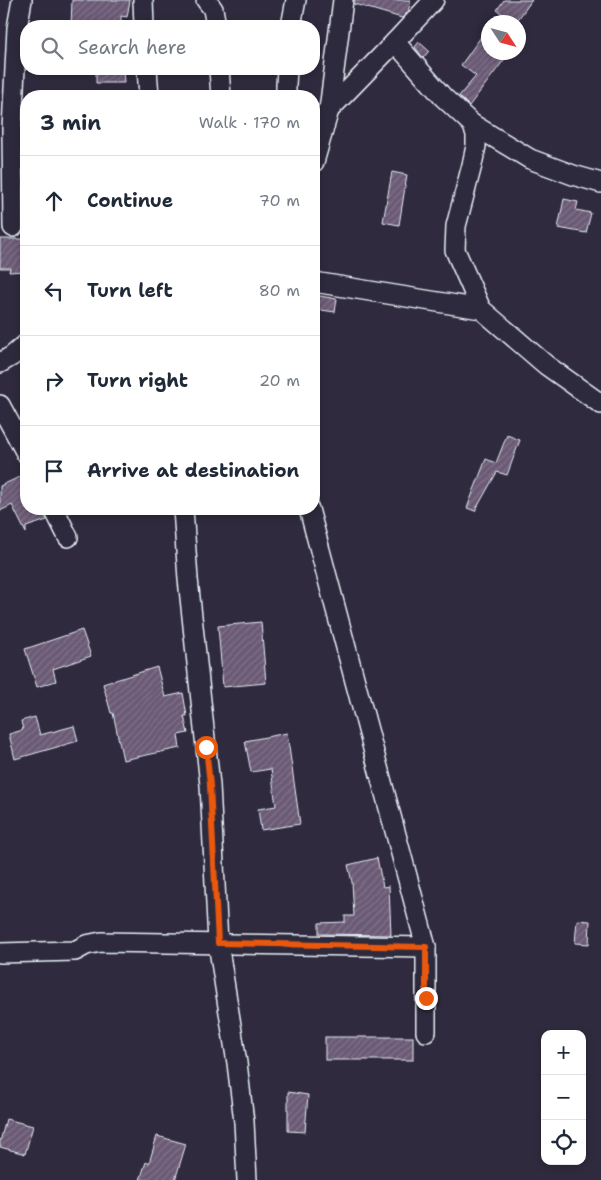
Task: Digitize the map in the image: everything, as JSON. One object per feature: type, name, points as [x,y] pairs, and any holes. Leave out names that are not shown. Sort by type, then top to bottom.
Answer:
[{"type":"street","points":[[12,227],[12,129],[17,28],[22,0]]},
{"type":"street","points":[[143,0],[144,20]]},
{"type":"street","points":[[206,0],[213,9],[215,20]]},
{"type":"street","points":[[292,20],[296,0]]},
{"type":"street","points":[[320,141],[329,110],[343,0]]},
{"type":"street","points":[[320,117],[396,42],[434,0]]},
{"type":"street","points":[[396,42],[443,98],[472,124],[530,159],[601,183]]},
{"type":"street","points":[[147,75],[149,90]]},
{"type":"street","points":[[219,75],[221,90]]},
{"type":"street","points":[[286,90],[287,75]]},
{"type":"street","points":[[472,124],[476,134],[476,146],[456,226],[455,250],[481,309],[546,365],[601,404]]},
{"type":"street","points":[[320,283],[481,309]]},
{"type":"street","points":[[0,363],[20,349]]},
{"type":"street","points":[[0,405],[20,442]]},
{"type":"street","points":[[57,515],[68,538]]},
{"type":"street","points":[[183,515],[188,579],[210,785],[218,943],[237,1063],[244,1122],[247,1180]]},
{"type":"street","points":[[311,515],[426,947],[426,1032]]},
{"type":"street","points":[[0,953],[75,951],[101,942],[426,947]]},
{"type":"building","points":[[72,0],[130,0],[127,17],[121,16],[121,20],[71,20]]},
{"type":"building","points":[[354,0],[411,0],[408,12],[402,18],[354,4]]},
{"type":"building","points":[[504,0],[532,0],[521,15],[504,15],[497,10]]},
{"type":"building","points":[[481,37],[481,60],[504,60],[469,106],[459,96],[476,76],[461,65]]},
{"type":"building","points":[[419,42],[429,51],[423,58],[415,47]]},
{"type":"building","points":[[96,75],[123,75],[124,83],[96,83]]},
{"type":"building","points":[[392,172],[407,175],[399,225],[383,222]]},
{"type":"building","points":[[564,199],[578,202],[576,210],[591,213],[586,233],[558,228]]},
{"type":"building","points":[[0,239],[20,239],[20,271],[9,272],[10,268],[0,268]]},
{"type":"building","points":[[320,296],[337,299],[335,312],[320,310]]},
{"type":"building","points":[[507,435],[520,440],[507,475],[497,472],[475,511],[467,508],[486,459],[496,463]]},
{"type":"building","points":[[20,477],[20,515],[45,515],[47,520],[26,527],[26,533],[12,505],[0,511],[0,486]]},
{"type":"building","points":[[261,622],[266,683],[223,687],[218,626]]},
{"type":"building","points":[[82,630],[91,656],[53,669],[56,681],[37,687],[25,649]]},
{"type":"building","points":[[157,667],[165,697],[183,693],[187,716],[184,716],[188,733],[178,735],[180,748],[123,760],[113,713],[111,713],[103,684]]},
{"type":"building","points":[[35,717],[40,735],[74,726],[78,741],[15,759],[9,734],[23,730],[21,721]]},
{"type":"building","points":[[287,733],[300,824],[261,830],[258,809],[276,806],[271,769],[251,772],[245,741]]},
{"type":"building","points":[[377,858],[383,887],[389,886],[391,935],[319,934],[319,923],[345,922],[345,916],[354,916],[352,882],[348,865]]},
{"type":"building","points":[[577,920],[590,921],[589,944],[575,943]]},
{"type":"building","points":[[325,1037],[413,1037],[413,1060],[325,1060]]},
{"type":"building","points":[[288,1092],[308,1095],[305,1132],[288,1131]]},
{"type":"building","points":[[6,1119],[33,1126],[25,1154],[0,1147]]},
{"type":"building","points":[[157,1136],[186,1144],[175,1180],[140,1180],[146,1162],[149,1163]]},
{"type":"route","points":[[206,747],[210,785],[218,943],[426,947],[426,998]]}]
